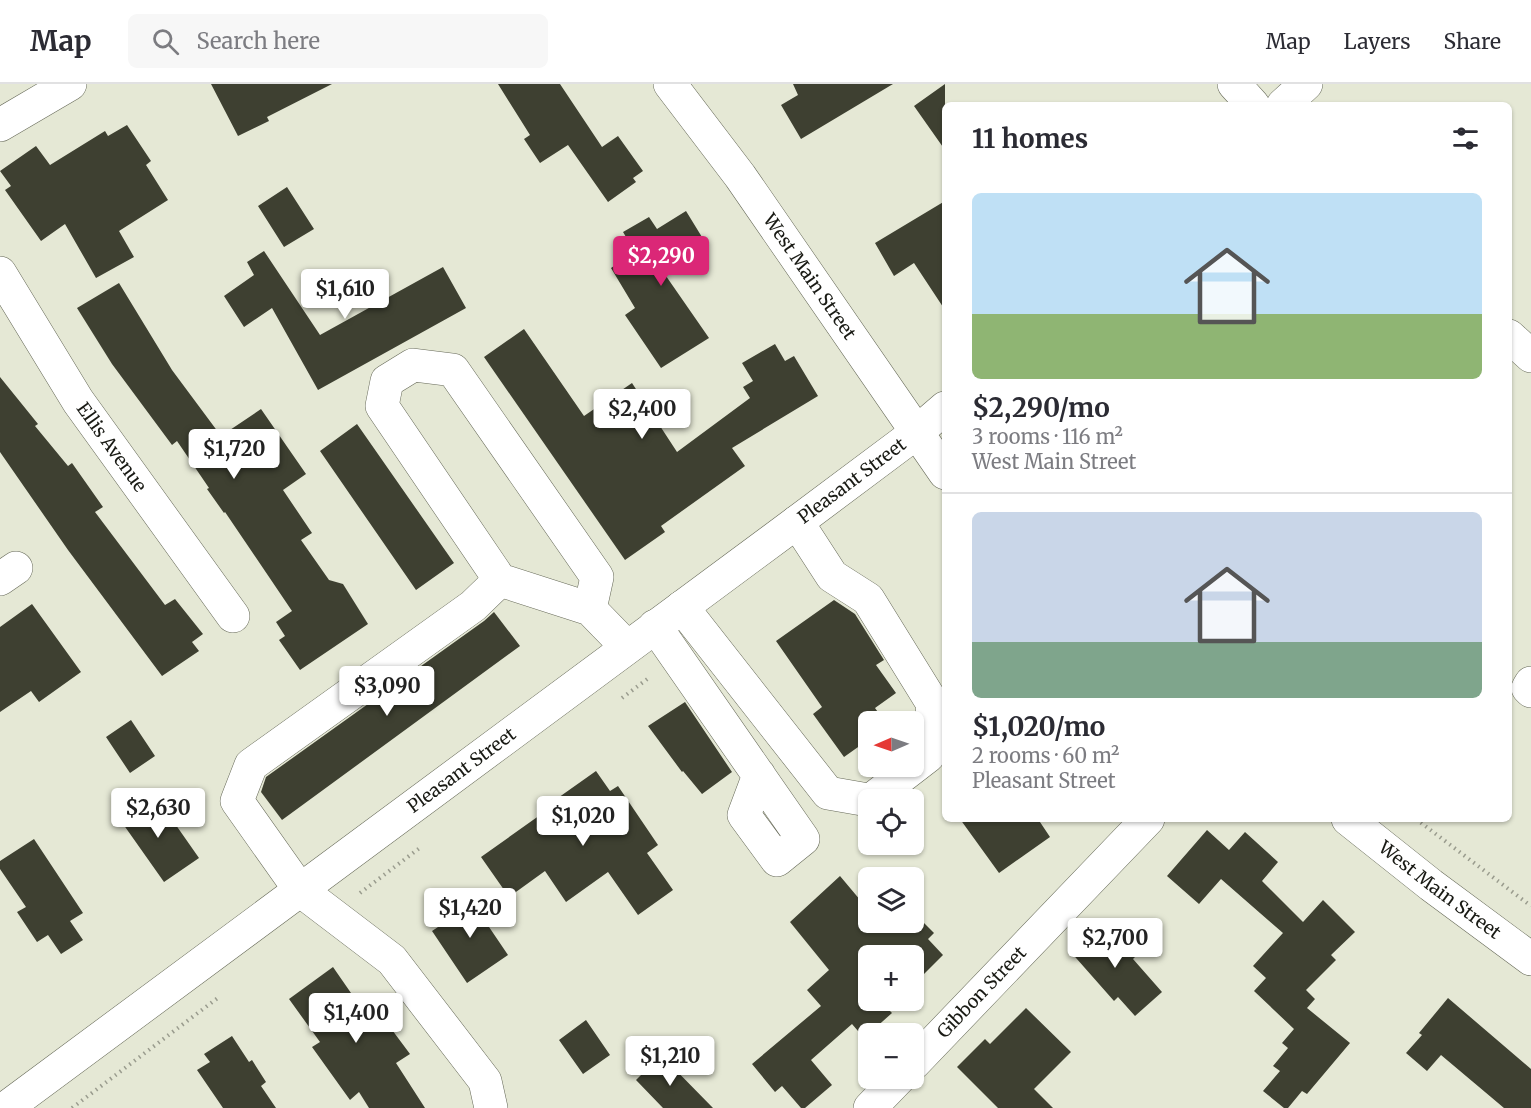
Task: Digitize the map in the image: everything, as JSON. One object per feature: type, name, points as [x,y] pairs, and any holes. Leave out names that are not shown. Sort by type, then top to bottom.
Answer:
[{"type":"main road","points":[[0,125],[70,84]]},
{"type":"main road","name":"West Main Street","points":[[670,84],[740,176],[942,469]]},
{"type":"main road","points":[[1234,84],[1250,102]]},
{"type":"main road","points":[[1286,102],[1306,84]]},
{"type":"main road","name":"Ellis Avenue","points":[[0,273],[78,401],[233,616]]},
{"type":"main road","points":[[1512,339],[1531,356]]},
{"type":"main road","points":[[590,609],[597,577],[453,370],[413,365],[387,381],[381,406],[501,580],[590,609],[627,648]]},
{"type":"main road","name":"Pleasant Street","points":[[6,1108],[797,522],[916,433],[942,411]]},
{"type":"main road","points":[[797,522],[832,576],[868,599],[939,697],[928,756],[884,789]]},
{"type":"main road","points":[[491,1108],[485,1081],[392,960],[300,890],[237,801],[250,765],[473,606],[501,580]]},
{"type":"main road","points":[[682,607],[828,794],[858,798]]},
{"type":"main road","points":[[655,626],[759,775]]},
{"type":"main road","points":[[1531,683],[1528,688],[1531,691]]},
{"type":"main road","name":"Gibbon Street","points":[[924,1053],[1145,822]]},
{"type":"main road","name":"West Main Street","points":[[1352,822],[1431,885],[1531,959]]},
{"type":"main road","points":[[870,1108],[888,1089]]},
{"type":"path","points":[[1420,822],[1531,906]]},
{"type":"building","points":[[211,84],[332,84],[267,117],[269,121],[238,136]]},
{"type":"building","points":[[498,84],[560,84],[602,147],[618,136],[643,171],[633,178],[636,182],[608,202],[568,145],[540,163],[524,139],[530,135]]},
{"type":"building","points":[[793,84],[893,84],[801,139],[781,105],[798,95]]},
{"type":"building","points":[[945,84],[945,102],[942,102],[942,146],[914,106]]},
{"type":"building","points":[[127,125],[151,161],[146,165],[168,200],[119,231],[134,257],[96,278],[65,224],[41,241],[5,190],[11,186],[0,171],[36,146],[50,165],[105,131],[108,136]]},
{"type":"building","points":[[287,187],[314,229],[284,247],[258,206]]},
{"type":"building","points":[[942,203],[942,305],[914,263],[894,276],[875,243]]},
{"type":"building","points":[[686,211],[705,242],[695,248],[699,256],[666,276],[709,338],[661,368],[625,315],[635,308],[611,268],[635,252],[623,232],[649,217],[657,229]]},
{"type":"building","points":[[264,251],[320,335],[443,267],[466,308],[318,390],[272,308],[244,327],[224,296],[254,275],[247,262]]},
{"type":"building","points":[[119,283],[172,370],[221,436],[261,409],[306,474],[283,490],[312,533],[301,540],[329,580],[343,584],[368,624],[300,670],[279,640],[285,636],[276,622],[292,611],[207,489],[209,488],[177,441],[172,445],[112,364],[77,308]]},
{"type":"building","points":[[524,329],[584,416],[632,383],[677,452],[750,398],[743,387],[753,381],[742,363],[775,344],[785,361],[794,356],[818,396],[732,448],[745,466],[661,526],[665,532],[625,560],[484,357]]},
{"type":"building","points":[[0,377],[38,424],[35,426],[68,466],[72,463],[103,507],[95,512],[165,605],[175,599],[203,634],[192,642],[199,651],[162,676],[68,550],[0,452]]},
{"type":"building","points":[[357,424],[454,563],[416,590],[320,451]]},
{"type":"building","points":[[834,600],[855,614],[884,660],[876,665],[896,693],[875,708],[877,711],[858,711],[858,747],[844,757],[813,714],[822,707],[776,641]]},
{"type":"building","points":[[32,604],[81,672],[39,702],[31,691],[0,712],[0,627]]},
{"type":"building","points":[[494,612],[520,646],[282,820],[261,792],[266,777]]},
{"type":"building","points":[[685,702],[732,772],[702,794],[682,772],[648,726]]},
{"type":"building","points":[[131,720],[155,756],[130,773],[106,737]]},
{"type":"building","points":[[596,771],[610,791],[618,786],[658,845],[647,853],[673,890],[638,915],[608,872],[566,902],[545,871],[509,897],[481,857],[557,803],[555,800]]},
{"type":"building","points":[[143,795],[163,824],[171,818],[199,858],[164,882],[116,814]]},
{"type":"building","points":[[962,822],[1040,822],[1050,837],[999,873]]},
{"type":"building","points":[[1207,830],[1229,850],[1245,832],[1278,862],[1262,881],[1303,922],[1323,900],[1355,932],[1331,955],[1336,960],[1306,990],[1315,999],[1307,1008],[1350,1043],[1307,1094],[1302,1091],[1288,1108],[1284,1108],[1263,1091],[1280,1071],[1273,1066],[1288,1048],[1282,1043],[1294,1029],[1254,991],[1266,978],[1253,966],[1283,933],[1221,879],[1199,904],[1167,876]]},
{"type":"building","points":[[34,839],[83,913],[70,921],[83,940],[61,954],[48,935],[37,942],[17,912],[26,907],[0,869],[0,861]]},
{"type":"building","points":[[840,876],[858,897],[858,933],[924,933],[924,923],[934,933],[928,939],[943,955],[924,974],[924,945],[858,945],[858,1011],[890,1011],[892,1013],[881,1023],[858,1023],[858,1031],[852,1024],[811,1060],[832,1085],[805,1108],[801,1108],[782,1086],[775,1092],[752,1064],[821,1006],[807,990],[829,970],[790,922]]},
{"type":"building","points":[[475,894],[492,920],[487,924],[508,955],[467,983],[432,931],[450,919],[446,914]]},
{"type":"building","points":[[1102,921],[1135,957],[1133,959],[1162,992],[1135,1016],[1118,997],[1114,1001],[1069,950]]},
{"type":"building","points":[[333,967],[360,1006],[369,999],[410,1054],[396,1063],[425,1108],[369,1108],[359,1092],[350,1100],[312,1047],[320,1042],[289,999]]},
{"type":"building","points":[[1448,998],[1531,1069],[1531,1108],[1504,1108],[1441,1055],[1427,1071],[1406,1053],[1422,1035],[1419,1033]]},
{"type":"building","points":[[1026,1008],[1071,1052],[1034,1089],[1053,1108],[998,1108],[957,1067],[985,1039],[990,1044]]},
{"type":"building","points":[[586,1020],[610,1055],[583,1074],[559,1040]]},
{"type":"building","points":[[232,1036],[249,1062],[252,1060],[266,1082],[261,1086],[276,1108],[223,1108],[197,1070],[210,1062],[204,1054]]},
{"type":"building","points":[[661,1055],[713,1108],[663,1108],[636,1080]]}]
